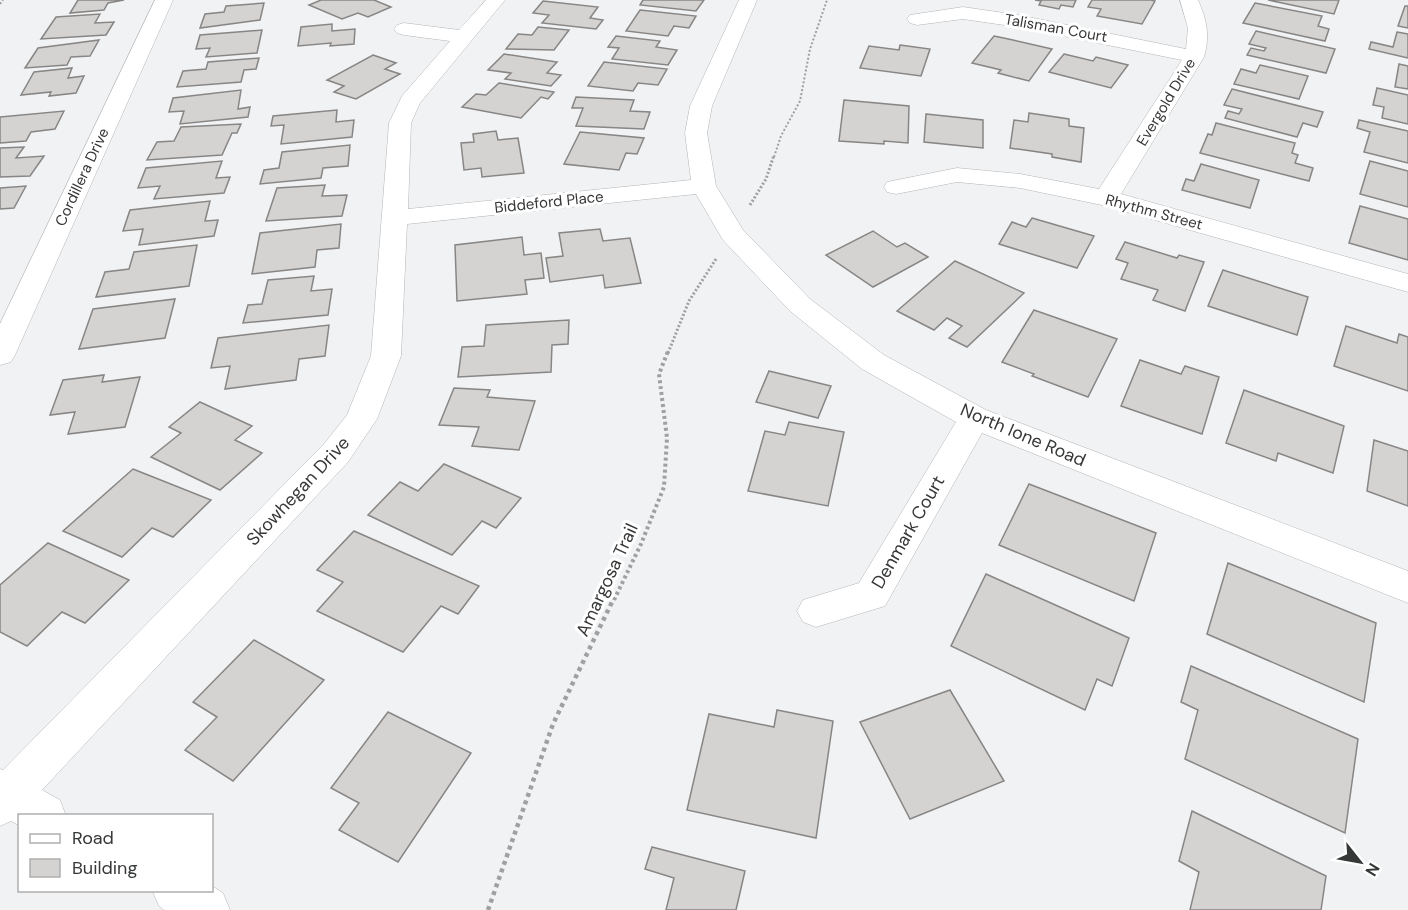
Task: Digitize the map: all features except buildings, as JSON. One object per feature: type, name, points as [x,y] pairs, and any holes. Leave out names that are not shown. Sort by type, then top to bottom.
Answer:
[{"type":"street","name":"Cordillera Drive","points":[[0,355],[164,0]]},
{"type":"street","name":"Skowhegan Drive","points":[[13,801],[336,453],[361,420],[386,356],[400,123],[410,101],[496,0]]},
{"type":"street","points":[[704,186],[696,133],[701,106],[748,0]]},
{"type":"street","name":"Evergold Drive","points":[[1106,198],[1194,57],[1200,39],[1198,19],[1189,0]]},
{"type":"street","name":"Talisman Court","points":[[917,19],[963,13],[1161,48],[1194,57]]},
{"type":"street","points":[[404,29],[464,38]]},
{"type":"street","name":"Rhythm Street","points":[[896,187],[957,175],[1020,181],[1106,198],[1408,283]]},
{"type":"street","name":"Biddeford Place","points":[[393,218],[704,186]]},
{"type":"street","name":"North Ione Road","points":[[704,186],[732,234],[800,305],[873,362],[975,418],[1408,587]]},
{"type":"street","name":"Denmark Court","points":[[816,611],[872,595],[975,418]]},
{"type":"street","points":[[177,892],[206,910]]},
{"type":"path","points":[[0,4],[3,0]]},
{"type":"path","points":[[752,202],[766,179],[781,136],[800,101],[810,49],[827,0]]},
{"type":"path","name":"Amargosa Trail","points":[[488,910],[553,724],[641,544],[664,487],[667,438],[659,374],[689,301],[715,260]]}]
